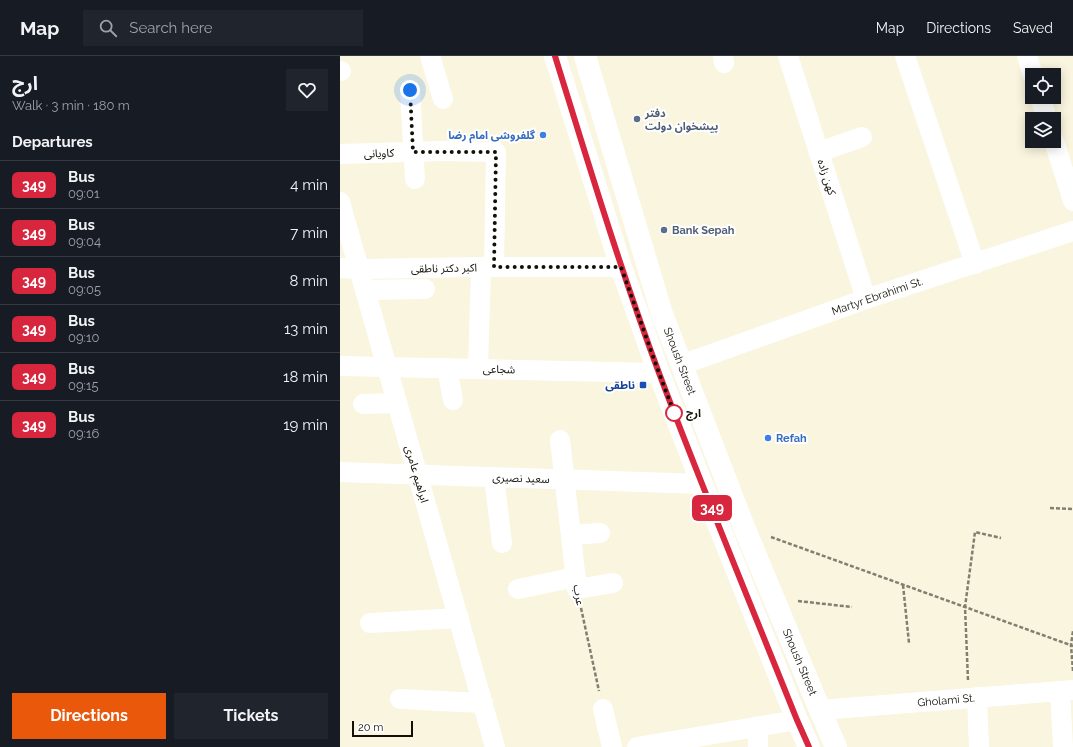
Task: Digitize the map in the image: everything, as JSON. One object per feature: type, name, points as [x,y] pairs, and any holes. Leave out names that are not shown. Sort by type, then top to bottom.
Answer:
[{"type":"main road","points":[[555,56],[621,267],[659,373],[702,484],[809,747]]},
{"type":"main road","name":"Shoush Street","points":[[585,56],[662,314],[744,527],[836,747]]},
{"type":"street","points":[[430,56],[443,99]]},
{"type":"street","name":"کهن زاده","points":[[788,56],[866,299]]},
{"type":"street","points":[[905,56],[974,264]]},
{"type":"street","points":[[1027,56],[1031,68]]},
{"type":"street","points":[[410,90],[415,179]]},
{"type":"street","points":[[819,152],[862,137]]},
{"type":"street","points":[[1056,148],[1073,201]]},
{"type":"street","name":"کاویانی","points":[[340,154],[496,152],[488,267]]},
{"type":"street","name":"ابراهیم عامری","points":[[340,202],[350,269],[365,290],[495,747]]},
{"type":"street","name":"Martyr Ebrahimi St.","points":[[681,365],[866,299],[1073,231]]},
{"type":"street","points":[[478,369],[488,267]]},
{"type":"street","name":"اکبر دکتر ناطقی","points":[[350,269],[621,267]]},
{"type":"street","points":[[365,290],[425,289]]},
{"type":"street","name":"شجاعی","points":[[340,366],[659,373]]},
{"type":"street","points":[[447,368],[453,400]]},
{"type":"street","points":[[363,404],[397,403]]},
{"type":"street","name":"عرب","points":[[560,440],[577,583]]},
{"type":"street","name":"سعید نصیری","points":[[340,472],[702,484]]},
{"type":"street","points":[[494,477],[502,543]]},
{"type":"street","points":[[571,535],[600,533]]},
{"type":"street","points":[[518,589],[577,583],[613,583]]},
{"type":"street","points":[[370,623],[459,618]]},
{"type":"street","points":[[1063,747],[1066,690]]},
{"type":"street","name":"Gholami St.","points":[[820,710],[1066,690]]},
{"type":"street","points":[[973,698],[979,747]]},
{"type":"street","points":[[400,699],[483,703]]},
{"type":"street","points":[[603,709],[612,747]]},
{"type":"street","points":[[637,747],[797,720]]},
{"type":"street","points":[[758,726],[758,747]]},
{"type":"path","points":[[1050,508],[1073,509]]},
{"type":"path","points":[[744,527],[1072,645]]},
{"type":"path","points":[[973,698],[965,607],[975,532],[1001,538]]},
{"type":"path","name":"عرب","points":[[577,583],[579,599],[603,709]]},
{"type":"path","points":[[904,585],[909,643]]},
{"type":"path","points":[[773,599],[852,607]]},
{"type":"path","points":[[1073,631],[1073,674]]},
{"type":"bus line","name":"349","points":[[555,56],[621,267],[659,373],[708,499],[809,747]]},
{"type":"place","name":"دفتر پیشخوان دولت","points":[[637,119]]},
{"type":"place","name":"گلفروشی امام رضا","points":[[543,135]]},
{"type":"place","name":"Bank Sepah","points":[[664,230]]},
{"type":"place","name":"ناطقی","points":[[643,385]]},
{"type":"place","name":"ارج","points":[[674,413]]},
{"type":"place","name":"Refah","points":[[768,438]]},
{"type":"route","points":[[410,90],[413,152],[496,152],[494,267],[621,267],[675,415],[674,413]]}]
